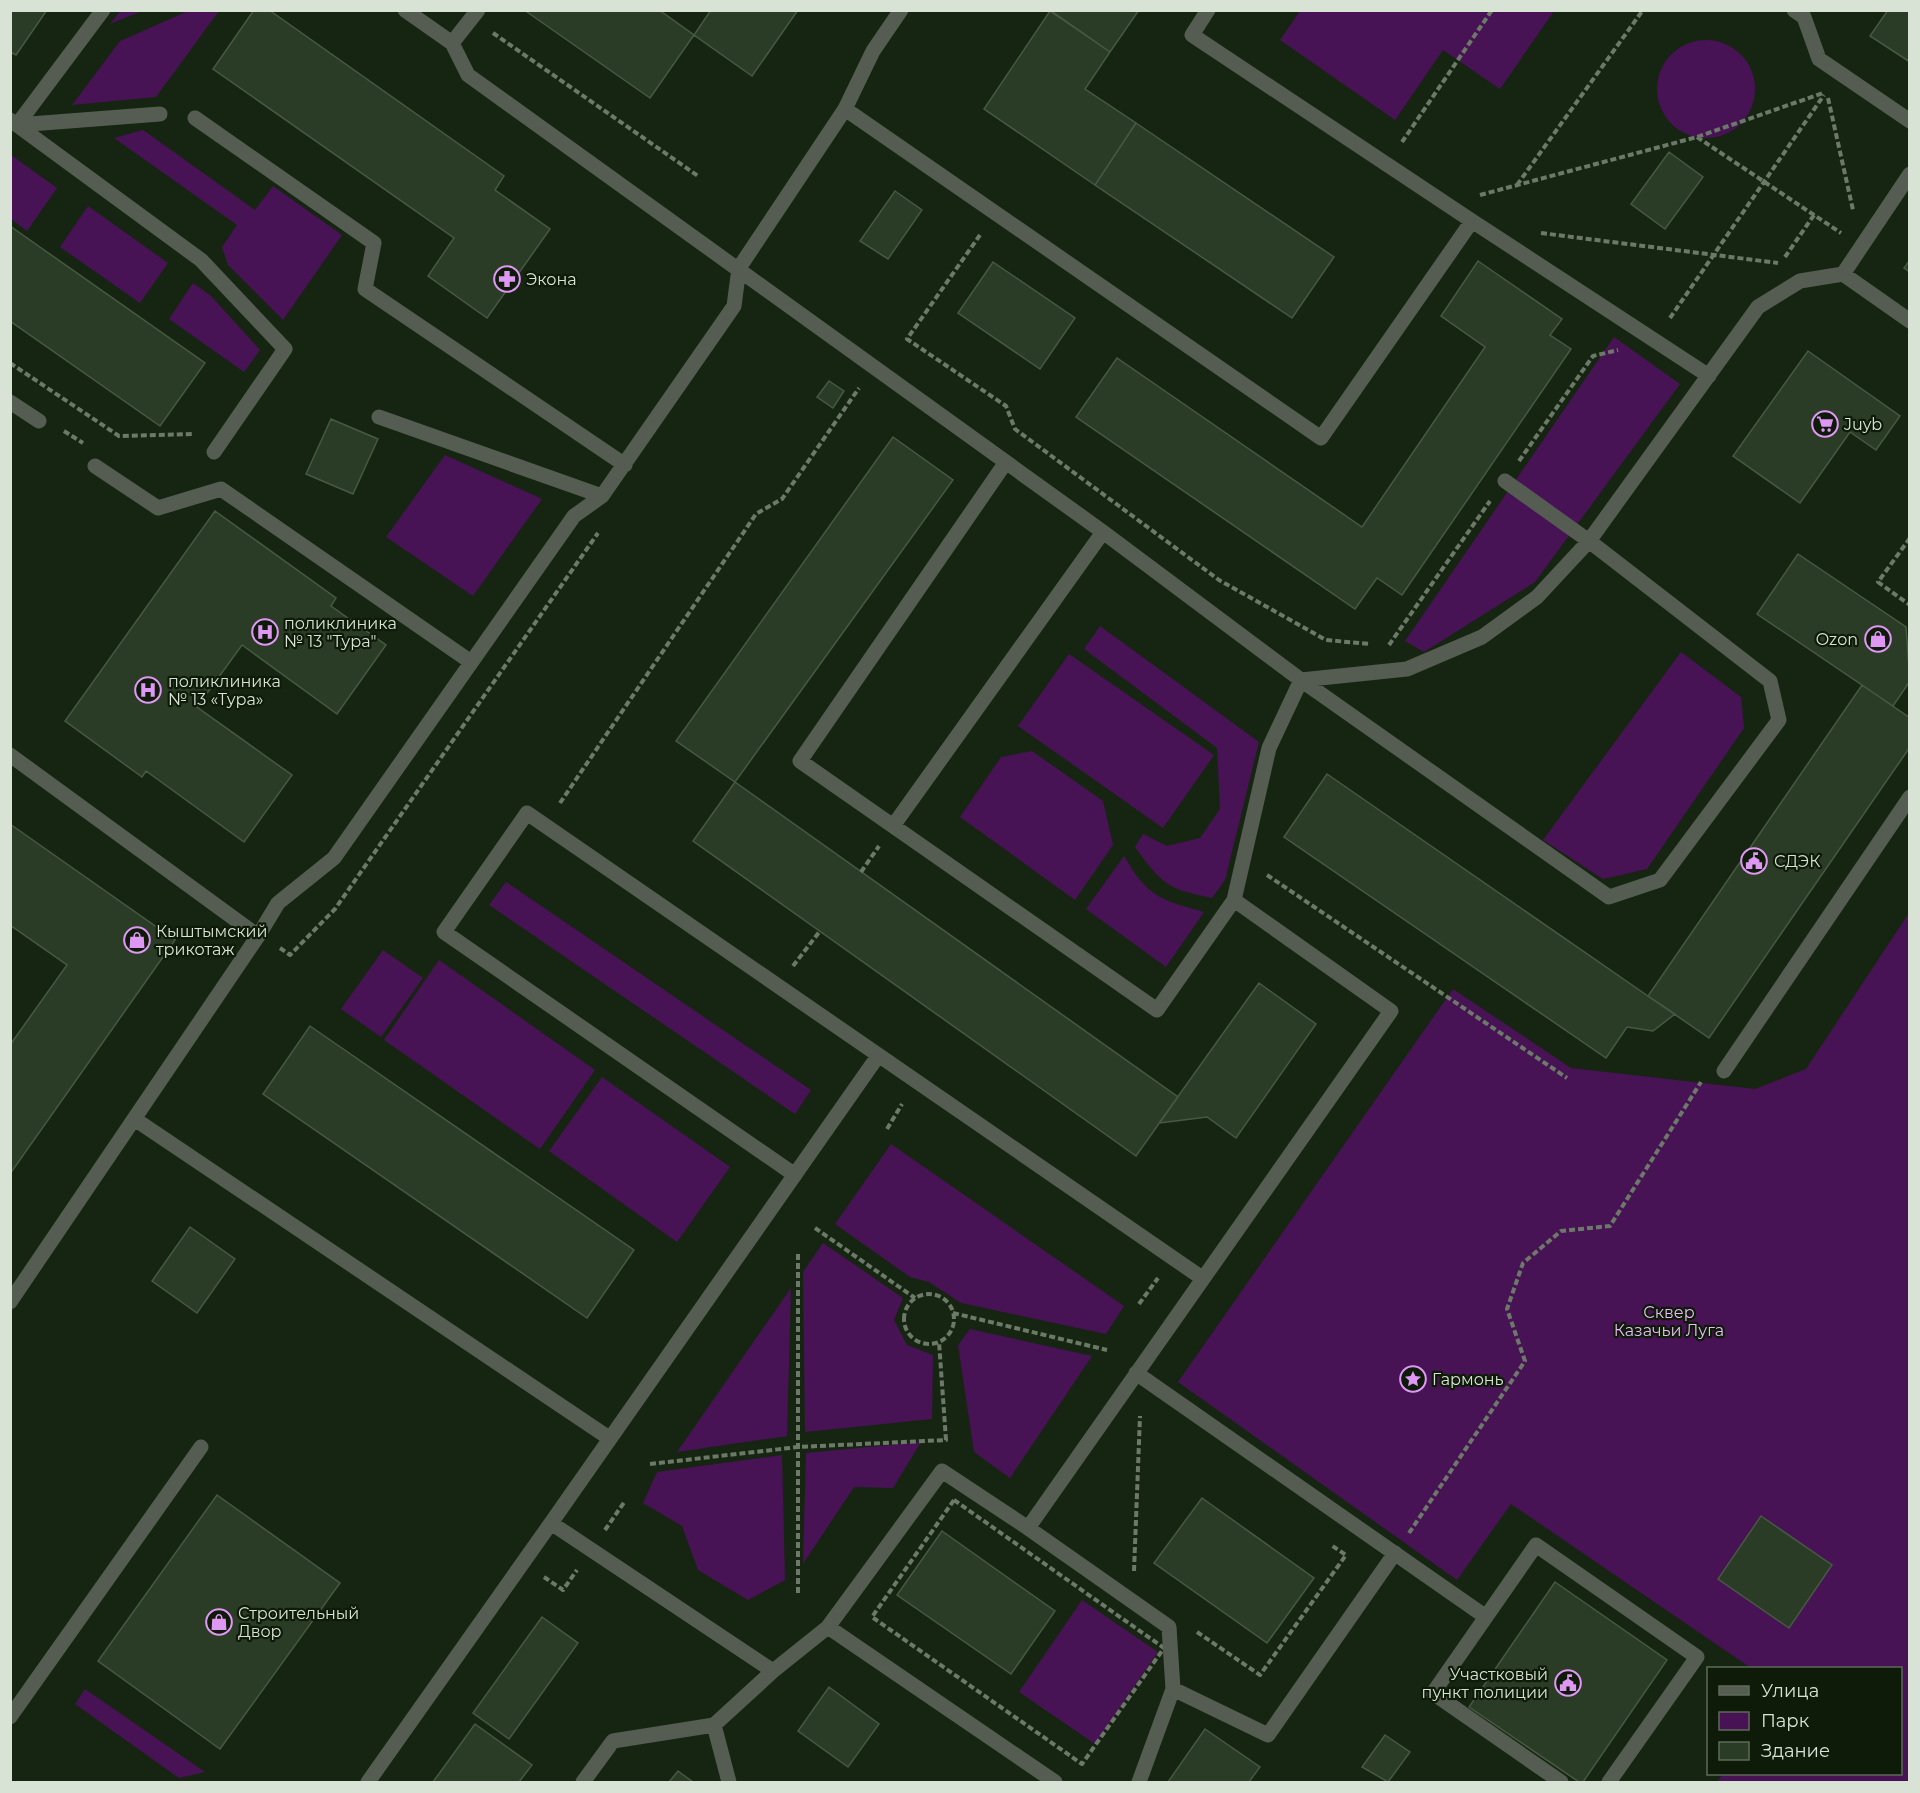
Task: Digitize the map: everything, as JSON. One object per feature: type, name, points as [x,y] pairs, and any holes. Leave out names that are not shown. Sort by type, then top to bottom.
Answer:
[{"type":"lane","points":[[14,123],[103,10]]},
{"type":"lane","points":[[405,10],[452,43],[468,75],[648,207],[739,268],[1103,532],[1301,680],[1609,897],[1660,880],[1779,720],[1770,681],[1589,541],[1505,481]]},
{"type":"lane","points":[[10,1302],[136,1120],[278,903],[334,858],[574,516],[602,496],[625,465],[734,306],[739,268],[845,109],[873,51],[901,10]]},
{"type":"lane","points":[[1208,10],[1192,35],[1709,376]]},
{"type":"lane","points":[[1794,10],[1804,17],[1819,59],[1910,121]]},
{"type":"lane","points":[[452,43],[475,15]]},
{"type":"lane","points":[[845,109],[1321,438],[1472,221]]},
{"type":"lane","points":[[14,123],[160,114]]},
{"type":"lane","points":[[195,118],[374,243],[365,289],[625,465]]},
{"type":"lane","points":[[14,123],[201,260],[285,349],[214,452]]},
{"type":"lane","points":[[1844,274],[1910,174]]},
{"type":"lane","points":[[1301,680],[1407,669],[1482,637],[1537,597],[1589,541],[1758,307],[1800,281],[1844,274],[1910,321]]},
{"type":"lane","points":[[10,402],[39,422]]},
{"type":"lane","points":[[379,417],[602,496]]},
{"type":"lane","points":[[1006,462],[800,760],[1157,1010],[1234,900],[1269,748],[1301,680]]},
{"type":"lane","points":[[95,466],[158,508],[221,489],[471,662]]},
{"type":"lane","points":[[893,826],[1103,532]]},
{"type":"lane","points":[[10,756],[258,936]]},
{"type":"lane","points":[[1724,1071],[1910,796]]},
{"type":"lane","points":[[795,1175],[444,932],[527,813],[1202,1278]]},
{"type":"lane","points":[[1028,1528],[1391,1011],[1234,900]]},
{"type":"lane","points":[[368,1782],[878,1056]]},
{"type":"lane","points":[[136,1120],[609,1438]]},
{"type":"lane","points":[[1136,1372],[1486,1617]]},
{"type":"lane","points":[[10,1717],[201,1447]]},
{"type":"lane","points":[[583,1782],[613,1741],[714,1725],[772,1671],[828,1627],[942,1471],[1169,1627],[1173,1689],[1139,1782]]},
{"type":"lane","points":[[551,1523],[772,1671]]},
{"type":"lane","points":[[1561,1782],[1433,1693],[1536,1545],[1697,1657],[1609,1782]]},
{"type":"lane","points":[[1173,1689],[1269,1736],[1395,1553]]},
{"type":"lane","points":[[828,1627],[1055,1782]]},
{"type":"lane","points":[[714,1725],[729,1782]]},
{"type":"path","points":[[1397,149],[1492,10]]},
{"type":"path","points":[[1516,186],[1643,10]]},
{"type":"path","points":[[475,15],[698,176]]},
{"type":"path","points":[[1478,196],[1697,137],[1827,92]]},
{"type":"path","points":[[1388,646],[1593,356],[1655,340],[1827,92]]},
{"type":"path","points":[[1827,92],[1861,247]]},
{"type":"path","points":[[1697,137],[1861,247]]},
{"type":"path","points":[[995,213],[907,339],[1006,406],[1015,429],[1219,580],[1326,640],[1388,646],[1416,665]]},
{"type":"path","points":[[1530,231],[1781,263],[1814,215]]},
{"type":"path","points":[[10,363],[119,436],[227,433]]},
{"type":"path","points":[[554,812],[756,514],[782,499],[873,367]]},
{"type":"path","points":[[1910,538],[1878,582],[1910,605]]},
{"type":"path","points":[[1261,870],[1567,1078]]},
{"type":"path","points":[[779,987],[820,931]]},
{"type":"path","points":[[1395,1553],[1525,1361],[1507,1309],[1523,1263],[1561,1231],[1610,1226],[1704,1078]]},
{"type":"path","points":[[815,1228],[915,1298]]},
{"type":"path","points":[[798,1253],[798,1593]]},
{"type":"path","points":[[1139,1304],[1172,1258]]},
{"type":"path","points":[[922,1295],[937,1296],[944,1300],[953,1313],[951,1330],[939,1342],[922,1343],[908,1334],[904,1318],[905,1311],[915,1298],[922,1295]]},
{"type":"path","points":[[953,1313],[1107,1350]]},
{"type":"path","points":[[650,1464],[798,1448],[946,1440],[939,1342]]},
{"type":"path","points":[[1134,1577],[1141,1408],[1169,1396]]},
{"type":"path","points":[[954,1500],[1164,1648],[1082,1764],[872,1617],[954,1500]]},
{"type":"path","points":[[536,1586],[543,1576],[563,1590],[625,1501]]},
{"type":"path","points":[[1192,1628],[1260,1675],[1346,1555],[1327,1542]]},
{"type":"green space","points":[[121,10],[142,10],[142,11],[110,24]]},
{"type":"green space","points":[[188,11],[219,11],[156,97],[72,105],[120,41]]},
{"type":"green space","points":[[1300,11],[1554,11],[1500,89],[1443,50],[1395,120],[1280,40]]},
{"type":"green space","points":[[1706,40],[1725,44],[1740,55],[1751,70],[1755,89],[1751,108],[1740,123],[1725,134],[1706,138],[1687,134],[1672,123],[1661,108],[1657,89],[1661,70],[1672,55],[1687,44]]},
{"type":"green space","points":[[143,130],[255,210],[273,186],[342,235],[283,320],[228,265],[222,247],[237,225],[114,138]]},
{"type":"green space","points":[[11,155],[57,188],[27,231],[11,219]]},
{"type":"green space","points":[[88,206],[168,263],[140,303],[60,247]]},
{"type":"green space","points":[[193,283],[211,296],[260,350],[244,372],[169,319]]},
{"type":"green space","points":[[1614,337],[1680,384],[1535,582],[1424,652],[1405,641]]},
{"type":"green space","points":[[445,455],[542,499],[473,596],[386,537]]},
{"type":"green space","points":[[1100,626],[1259,742],[1225,880],[1212,898],[1175,888],[1167,883],[1159,877],[1135,847],[1143,834],[1167,846],[1200,838],[1220,809],[1217,748],[1084,649]]},
{"type":"green space","points":[[1681,652],[1741,697],[1744,728],[1647,869],[1603,879],[1543,840]]},
{"type":"green space","points":[[1069,654],[1214,755],[1163,828],[1018,726]]},
{"type":"green space","points":[[1032,751],[1103,801],[1113,845],[1075,900],[960,817],[1001,757]]},
{"type":"green space","points":[[1124,856],[1140,880],[1156,894],[1165,900],[1204,912],[1166,967],[1086,909]]},
{"type":"green space","points":[[506,882],[811,1090],[795,1114],[489,905]]},
{"type":"green space","name":"Сквер Казачьи Луга","points":[[1909,913],[1909,1782],[1717,1782],[1722,1775],[1902,1775],[1902,1667],[1750,1667],[1511,1504],[1457,1580],[1178,1382],[1453,989],[1571,1068],[1755,1089],[1806,1069]]},
{"type":"green space","points":[[383,950],[423,978],[381,1037],[341,1009]]},
{"type":"green space","points":[[439,960],[595,1070],[540,1149],[384,1040]]},
{"type":"green space","points":[[602,1077],[730,1167],[677,1242],[549,1151]]},
{"type":"green space","points":[[891,1144],[1124,1306],[1106,1334],[961,1303],[929,1282],[910,1277],[835,1224]]},
{"type":"green space","points":[[823,1243],[903,1298],[894,1320],[907,1345],[933,1355],[932,1419],[805,1432],[803,1272]]},
{"type":"green space","points":[[791,1288],[787,1436],[677,1452]]},
{"type":"green space","points":[[970,1329],[1092,1356],[1010,1478],[974,1452],[958,1345]]},
{"type":"green space","points":[[921,1442],[893,1488],[854,1487],[803,1564],[806,1453]]},
{"type":"green space","points":[[782,1455],[785,1580],[748,1600],[698,1570],[682,1526],[643,1503],[657,1472]]},
{"type":"green space","points":[[1082,1600],[1158,1652],[1095,1744],[1019,1692]]},
{"type":"green space","points":[[85,1689],[205,1772],[179,1778],[75,1704]]},
{"type":"building","points":[[10,10],[47,10],[16,55],[10,52]]},
{"type":"building","points":[[254,10],[269,10],[504,176],[495,190],[550,229],[487,318],[428,276],[454,238],[213,69]]},
{"type":"building","points":[[529,10],[659,10],[694,35],[650,98],[527,12]]},
{"type":"building","points":[[711,10],[798,10],[752,76],[694,35]]},
{"type":"building","points":[[1050,10],[1139,10],[1110,52]]},
{"type":"building","points":[[1888,10],[1910,10],[1910,62],[1870,36]]},
{"type":"building","points":[[1050,11],[1110,52],[1085,89],[1136,123],[1095,185],[984,109]]},
{"type":"building","points":[[1136,123],[1334,257],[1292,318],[1095,185]]},
{"type":"building","points":[[1669,152],[1703,177],[1665,229],[1631,204]]},
{"type":"building","points":[[895,191],[922,210],[888,259],[860,241]]},
{"type":"building","points":[[10,226],[205,363],[160,426],[10,321]]},
{"type":"building","points":[[1910,260],[1910,272],[1904,268]]},
{"type":"building","points":[[1478,261],[1562,319],[1550,335],[1571,349],[1402,595],[1377,578],[1355,609],[1076,417],[1117,358],[1362,527],[1485,347],[1441,316]]},
{"type":"building","points":[[993,262],[1075,318],[1040,369],[958,313]]},
{"type":"building","name":"Juyb","points":[[1808,351],[1900,416],[1876,450],[1850,432],[1800,503],[1733,456]]},
{"type":"building","points":[[829,381],[844,391],[833,408],[817,397]]},
{"type":"building","points":[[331,419],[378,439],[353,494],[306,474]]},
{"type":"building","points":[[893,437],[953,480],[735,782],[676,741]]},
{"type":"building","name":"поликлиника № 13 «Тура»","points":[[215,511],[336,598],[331,606],[386,645],[337,714],[242,645],[197,707],[292,775],[244,842],[146,771],[142,777],[65,721]]},
{"type":"building","points":[[1798,554],[1906,627],[1910,681],[1893,706],[1757,614]]},
{"type":"building","points":[[1862,685],[1910,718],[1910,747],[1709,1038],[1648,996]]},
{"type":"building","points":[[1327,774],[1675,1014],[1653,1031],[1627,1027],[1606,1058],[1284,837]]},
{"type":"building","points":[[735,782],[1178,1097],[1136,1156],[693,841]]},
{"type":"building","points":[[10,824],[175,940],[10,1174],[10,1045],[67,965],[10,925]]},
{"type":"building","points":[[1259,983],[1316,1024],[1236,1138],[1207,1117],[1159,1123]]},
{"type":"building","points":[[310,1026],[634,1250],[587,1318],[263,1094]]},
{"type":"building","points":[[190,1227],[235,1259],[197,1313],[152,1281]]},
{"type":"building","name":"Строительный Двор","points":[[217,1495],[340,1583],[220,1749],[98,1661]]},
{"type":"building","points":[[1202,1498],[1314,1578],[1267,1643],[1154,1563]]},
{"type":"building","points":[[1761,1516],[1832,1565],[1789,1628],[1718,1579]]},
{"type":"building","points":[[942,1531],[1055,1611],[1011,1674],[897,1595]]},
{"type":"building","name":"Участковый пункт полиции","points":[[1555,1582],[1667,1660],[1583,1782],[1579,1782],[1469,1707]]},
{"type":"building","points":[[542,1617],[578,1643],[509,1739],[473,1713]]},
{"type":"building","points":[[829,1687],[879,1724],[848,1767],[798,1731]]},
{"type":"building","points":[[475,1724],[532,1765],[519,1782],[433,1782]]},
{"type":"building","points":[[1205,1729],[1260,1767],[1249,1782],[1168,1782]]},
{"type":"building","points":[[1385,1735],[1410,1752],[1388,1782],[1362,1767]]},
{"type":"building","points":[[678,1771],[693,1782],[669,1782]]},
{"type":"place","name":"Экона","points":[[507,279]]},
{"type":"place","name":"Juyb","points":[[1825,424]]},
{"type":"place","name":"поликлиника № 13 \"Тура\"","points":[[265,632]]},
{"type":"place","name":"Ozon","points":[[1878,639]]},
{"type":"place","name":"поликлиника № 13 «Тура»","points":[[148,690]]},
{"type":"place","name":"СДЭК","points":[[1754,861]]},
{"type":"place","name":"Кыштымский трикотаж","points":[[137,940]]},
{"type":"place","name":"Гармонь","points":[[1413,1379]]},
{"type":"place","name":"Строительный Двор","points":[[219,1622]]},
{"type":"place","name":"Участковый пункт полиции","points":[[1568,1683]]}]
